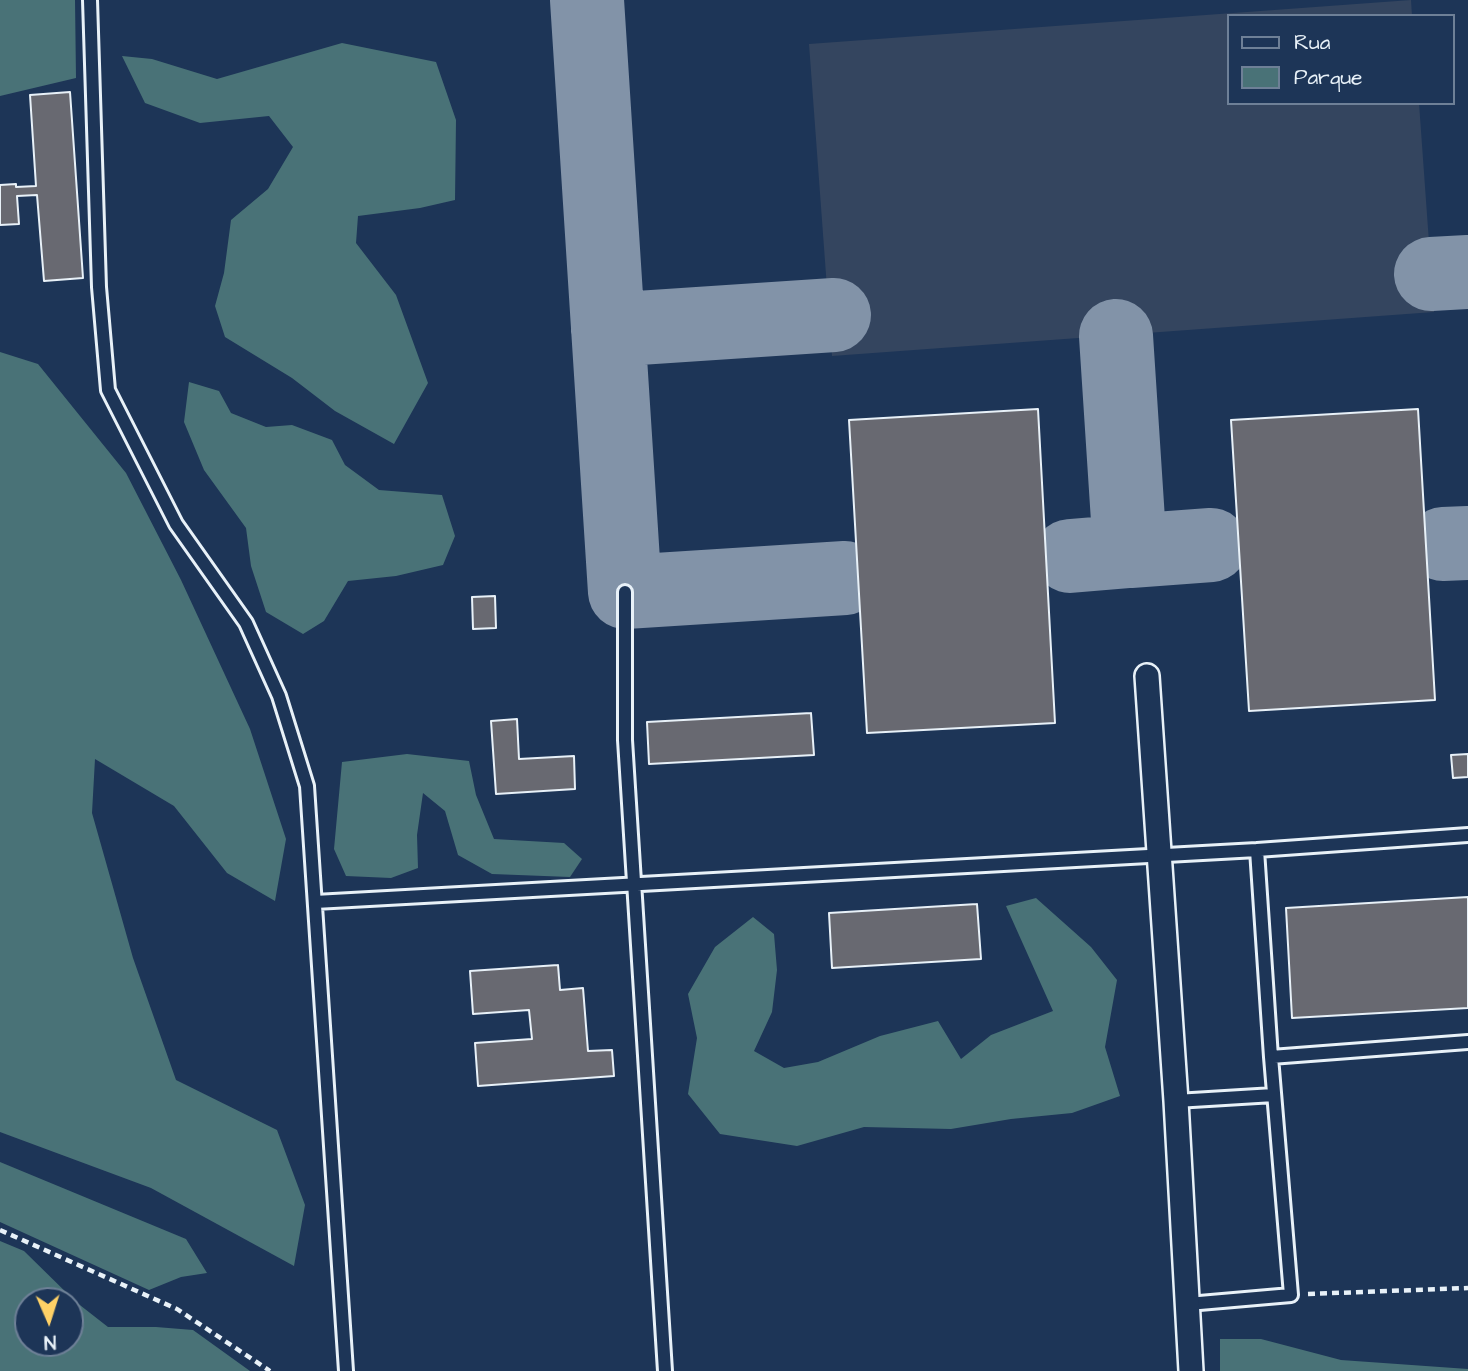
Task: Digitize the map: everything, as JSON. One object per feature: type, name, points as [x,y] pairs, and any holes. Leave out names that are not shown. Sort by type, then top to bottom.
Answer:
[{"type":"street","points":[[1147,676],[1177,1101],[1191,1371]]},
{"type":"lane","points":[[90,0],[99,287],[108,390],[176,524],[246,623],[279,696],[307,786],[346,1371]]},
{"type":"lane","points":[[625,592],[625,740],[665,1371]]},
{"type":"lane","points":[[315,902],[1468,835]]},
{"type":"lane","points":[[1188,1304],[1291,1295],[1257,849]]},
{"type":"lane","points":[[1271,1057],[1468,1042]]},
{"type":"lane","points":[[1177,1101],[1274,1095]]},
{"type":"path","points":[[0,1230],[177,1308],[270,1371]]},
{"type":"path","points":[[1291,1295],[1468,1288]]},
{"type":"shaded area","points":[[1411,0],[1412,14],[1226,14],[1226,105],[1419,105],[1434,312],[832,356],[809,44]]},
{"type":"green space","points":[[0,0],[75,0],[76,78],[0,96]]},
{"type":"green space","points":[[342,43],[436,62],[456,120],[455,200],[420,208],[358,216],[356,243],[396,295],[428,383],[394,444],[335,411],[292,378],[225,337],[215,306],[224,273],[231,220],[268,189],[293,147],[269,116],[200,123],[145,103],[122,56],[152,59],[217,79]]},
{"type":"green space","points":[[0,352],[38,364],[126,473],[181,580],[250,729],[286,839],[275,901],[227,873],[174,806],[95,759],[92,813],[133,958],[176,1080],[277,1130],[305,1205],[294,1266],[151,1188],[0,1132]]},
{"type":"green space","points":[[189,382],[219,391],[231,413],[266,427],[292,425],[332,440],[345,465],[379,490],[442,495],[455,536],[443,565],[396,576],[348,581],[324,621],[303,634],[266,612],[251,566],[246,528],[204,470],[184,422]]},
{"type":"green space","points":[[407,754],[469,761],[476,795],[494,839],[564,843],[582,859],[570,877],[492,874],[458,855],[445,811],[423,793],[417,835],[418,868],[391,878],[346,876],[334,849],[342,762]]},
{"type":"green space","points":[[1036,898],[1091,947],[1117,980],[1105,1047],[1120,1096],[1072,1113],[951,1129],[864,1127],[797,1146],[720,1134],[688,1094],[697,1038],[688,994],[715,947],[753,917],[774,934],[777,970],[772,1012],[754,1051],[784,1068],[818,1062],[880,1036],[938,1021],[961,1059],[991,1035],[1053,1011],[1006,906]]},
{"type":"green space","points":[[0,1162],[186,1239],[207,1273],[181,1277],[149,1290],[0,1222]]},
{"type":"green space","points":[[0,1241],[24,1251],[61,1287],[14,1287],[14,1357],[84,1357],[84,1308],[108,1327],[193,1330],[250,1371],[0,1371]]},
{"type":"green space","points":[[1220,1339],[1261,1339],[1341,1360],[1468,1371],[1220,1371]]},
{"type":"building","points":[[70,92],[83,278],[44,281],[37,195],[17,196],[19,224],[0,225],[0,185],[36,186],[30,95]]},
{"type":"building","points":[[1038,409],[1055,723],[867,733],[849,420]]},
{"type":"building","points":[[1418,409],[1435,700],[1249,711],[1231,420]]},
{"type":"building","points":[[495,596],[496,628],[473,629],[472,597]]},
{"type":"building","points":[[811,713],[814,755],[649,764],[647,722]]},
{"type":"building","points":[[517,719],[519,759],[574,756],[575,789],[496,794],[491,721]]},
{"type":"building","points":[[1468,754],[1468,777],[1453,778],[1451,755]]},
{"type":"building","points":[[1468,897],[1468,1008],[1292,1018],[1286,908]]},
{"type":"building","points":[[977,904],[981,959],[832,968],[829,913]]},
{"type":"building","points":[[558,965],[560,990],[583,988],[588,1051],[612,1050],[614,1076],[478,1086],[475,1043],[532,1039],[529,1010],[473,1014],[470,971]]},
{"type":"taxiway","points":[[587,0],[625,592],[845,578]]},
{"type":"taxiway","points":[[1431,274],[1468,272]]},
{"type":"taxiway","points":[[608,330],[834,315]]},
{"type":"taxiway","points":[[1116,336],[1130,551],[1211,545]]},
{"type":"taxiway","points":[[1443,544],[1468,543]]},
{"type":"taxiway","points":[[1070,556],[1130,551]]}]
